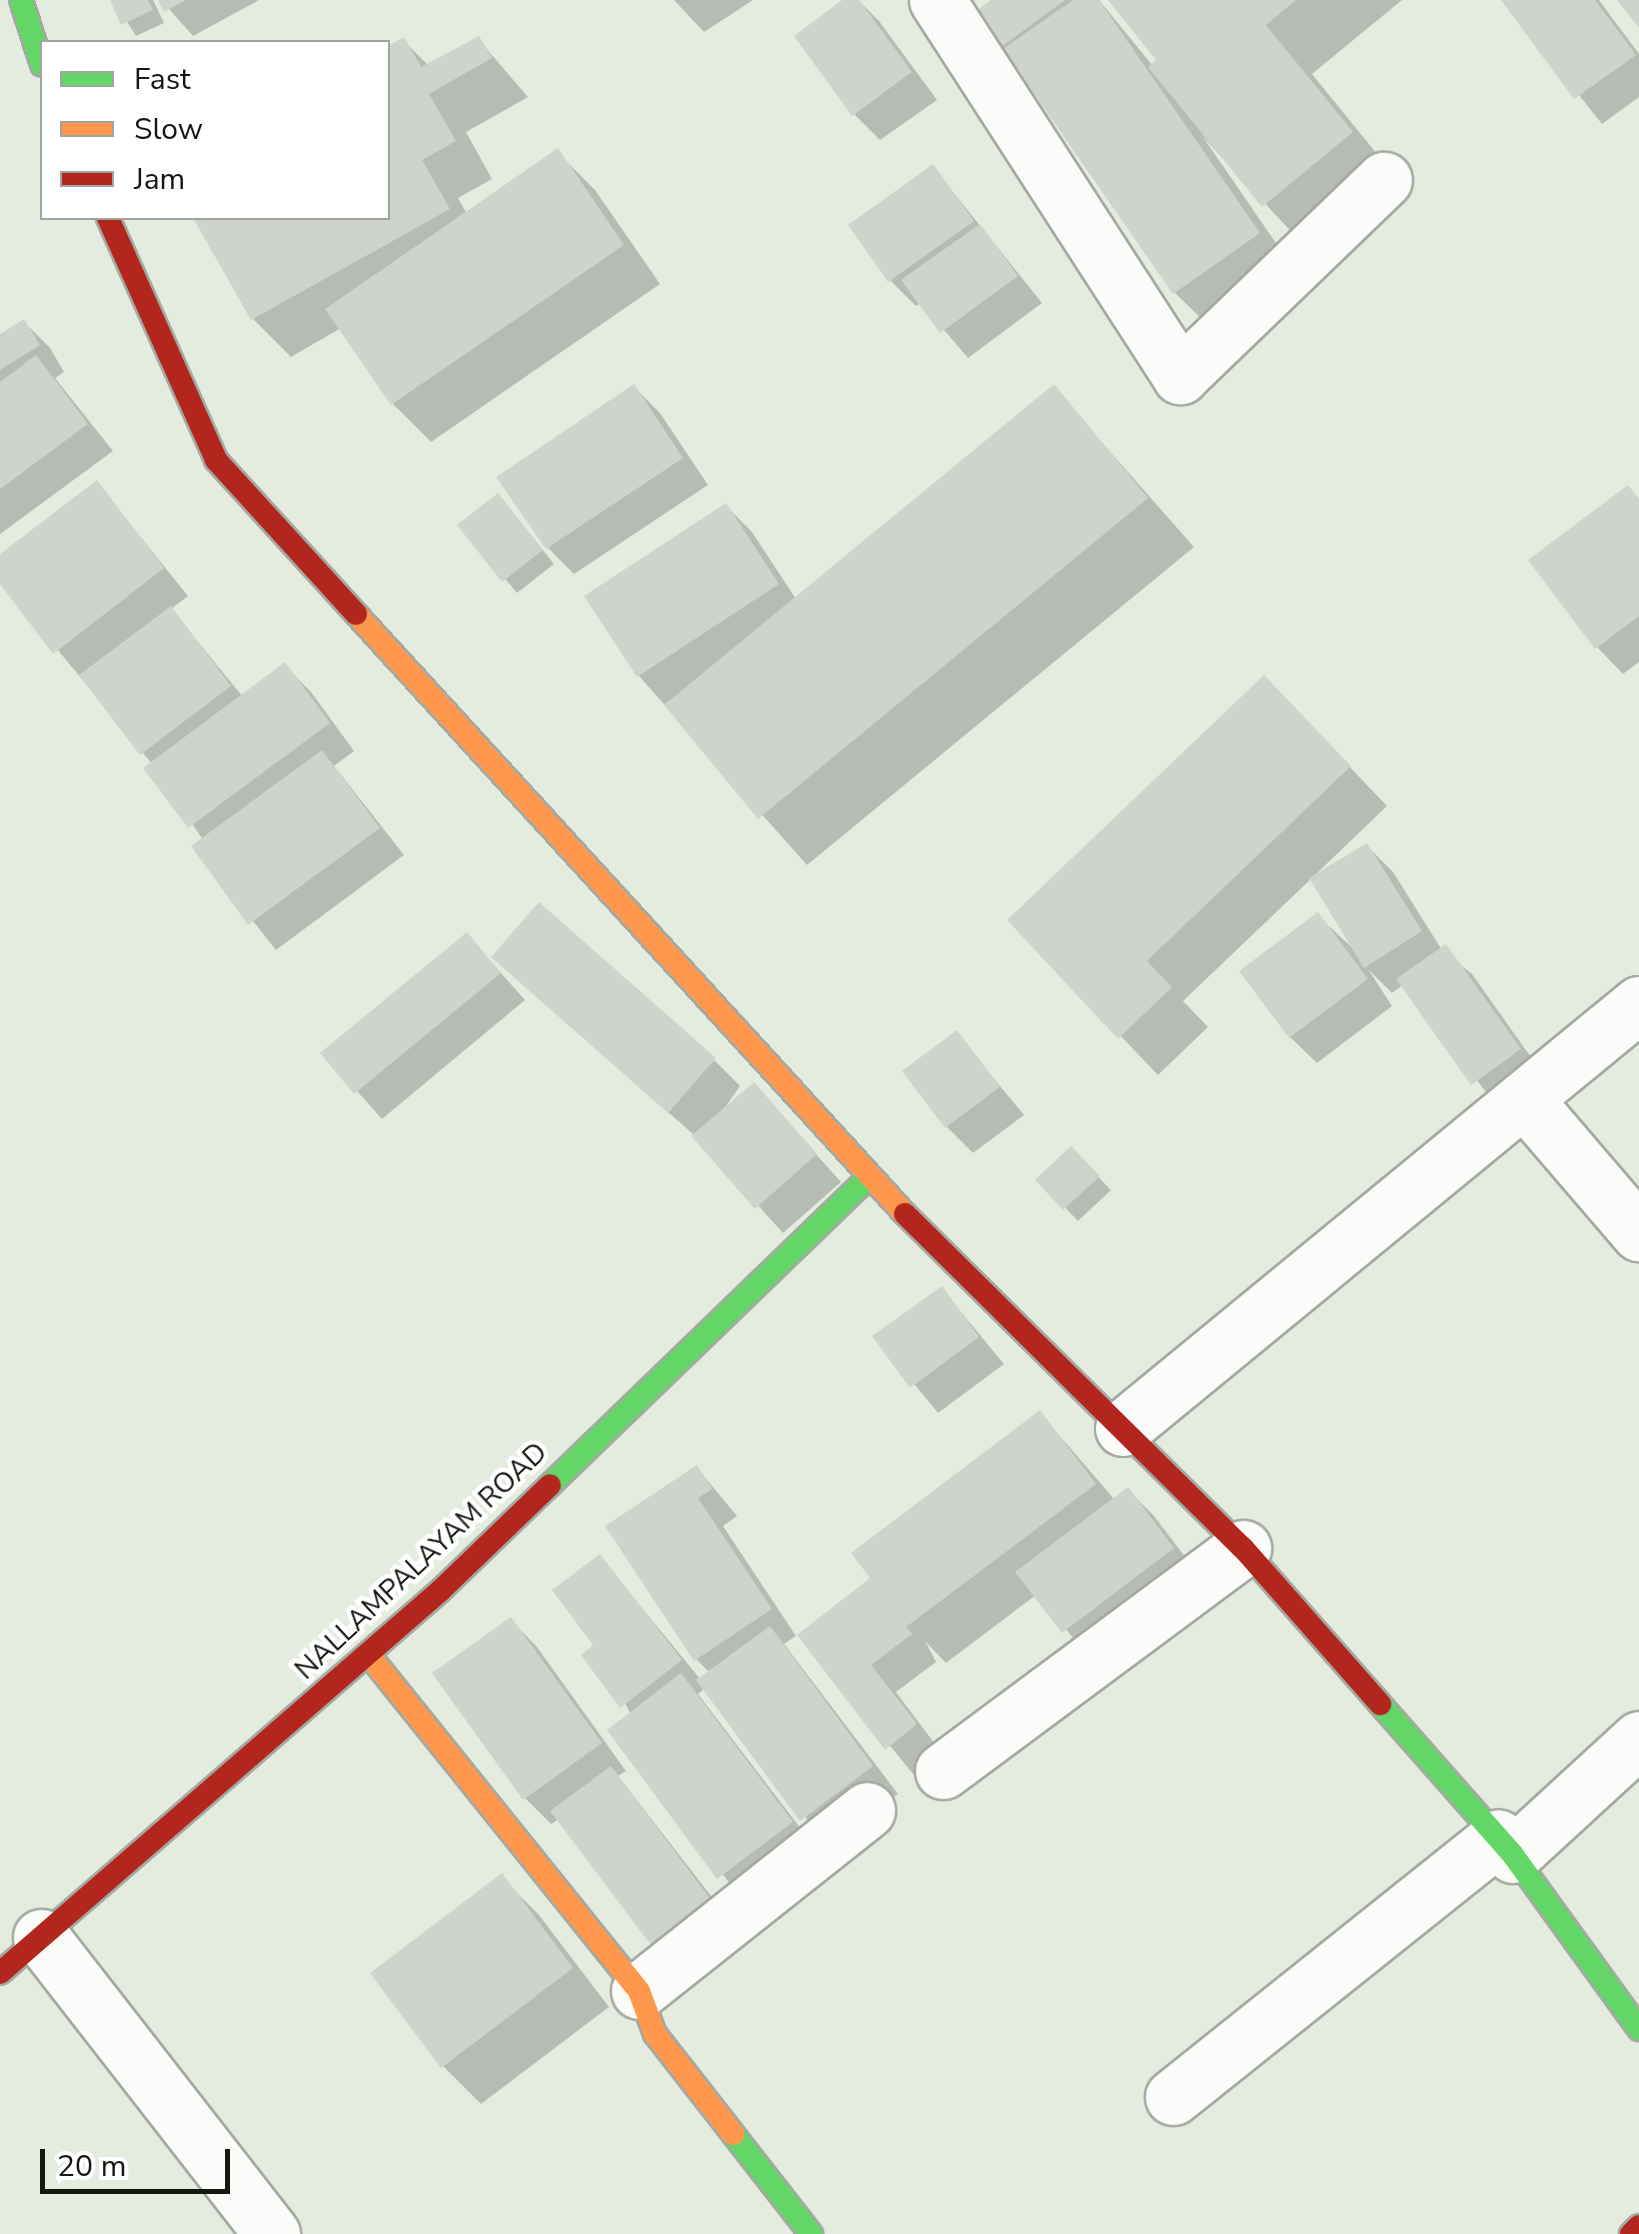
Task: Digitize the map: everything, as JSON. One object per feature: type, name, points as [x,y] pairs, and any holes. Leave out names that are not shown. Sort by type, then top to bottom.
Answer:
[{"type":"street","points":[[21,0],[40,59]]},
{"type":"street","points":[[937,0],[1180,376],[1384,180]]},
{"type":"street","points":[[109,220],[216,460],[868,1178],[1243,1548],[1505,1846],[1639,2029]]},
{"type":"street","points":[[1123,1428],[1639,1004]]},
{"type":"street","points":[[1524,1099],[1639,1233]]},
{"type":"street","name":"NALLAMPALAYAM ROAD","points":[[0,1973],[368,1654],[868,1178]]},
{"type":"street","points":[[943,1771],[1243,1548]]},
{"type":"street","points":[[368,1654],[639,1991],[655,2034],[811,2234]]},
{"type":"street","points":[[1172,2097],[1505,1846],[1639,1739]]},
{"type":"street","points":[[639,1991],[867,1810]]},
{"type":"street","points":[[41,1937],[272,2234]]},
{"type":"street","points":[[1631,2234],[1639,2226]]},
{"type":"building","points":[[110,0],[148,0],[153,10],[121,25]]},
{"type":"building","points":[[158,0],[186,0],[164,12]]},
{"type":"building","points":[[842,0],[859,0],[912,72],[852,116],[794,36]]},
{"type":"building","points":[[991,0],[1065,0],[990,55],[964,20]]},
{"type":"building","points":[[1073,0],[1099,0],[1260,233],[1173,294],[1003,49]]},
{"type":"building","points":[[1108,0],[1296,0],[1266,25],[1353,132],[1262,207],[1148,67],[1156,60]]},
{"type":"building","points":[[1501,0],[1595,0],[1636,55],[1574,99]]},
{"type":"building","points":[[1617,0],[1639,0],[1639,28]]},
{"type":"building","points":[[479,36],[492,58],[429,94],[456,141],[422,160],[450,209],[251,320],[194,220],[390,220],[390,45],[404,37],[421,67]]},
{"type":"building","points":[[558,148],[624,245],[391,405],[325,309]]},
{"type":"building","points":[[933,164],[974,221],[888,282],[848,225]]},
{"type":"building","points":[[980,224],[1018,276],[940,333],[901,280]]},
{"type":"building","points":[[24,319],[40,345],[0,370],[0,334]]},
{"type":"building","points":[[36,355],[88,424],[0,489],[0,382]]},
{"type":"building","points":[[634,384],[683,458],[546,549],[496,477]]},
{"type":"building","points":[[1054,384],[1148,498],[758,819],[664,705]]},
{"type":"building","points":[[97,480],[164,568],[53,654],[0,584],[0,554]]},
{"type":"building","points":[[1628,485],[1639,499],[1639,616],[1595,649],[1528,560]]},
{"type":"building","points":[[498,493],[543,550],[502,582],[457,525]]},
{"type":"building","points":[[726,503],[779,584],[637,677],[584,596]]},
{"type":"building","points":[[171,606],[231,686],[140,755],[79,675]]},
{"type":"building","points":[[285,662],[330,723],[188,828],[143,768]]},
{"type":"building","points":[[1264,675],[1351,766],[1147,961],[1172,987],[1118,1039],[1007,920]]},
{"type":"building","points":[[322,750],[380,828],[248,925],[191,846]]},
{"type":"building","points":[[1367,843],[1422,931],[1364,968],[1309,878]]},
{"type":"building","points":[[539,902],[716,1058],[668,1113],[491,957]]},
{"type":"building","points":[[1318,912],[1368,979],[1289,1038],[1239,971]]},
{"type":"building","points":[[467,932],[501,973],[354,1094],[320,1053]]},
{"type":"building","points":[[1446,944],[1521,1049],[1471,1085],[1396,979]]},
{"type":"building","points":[[957,1030],[1000,1087],[945,1128],[902,1071]]},
{"type":"building","points":[[754,1082],[817,1154],[755,1209],[691,1136]]},
{"type":"building","points":[[1071,1146],[1100,1176],[1063,1210],[1035,1180]]},
{"type":"building","points":[[942,1286],[979,1337],[910,1388],[872,1336]]},
{"type":"building","points":[[1040,1410],[1096,1484],[906,1627],[912,1634],[871,1665],[917,1724],[885,1750],[797,1635],[870,1578],[851,1553]]},
{"type":"building","points":[[697,1465],[712,1489],[698,1498],[772,1609],[694,1661],[605,1526]]},
{"type":"building","points":[[1128,1487],[1174,1548],[1062,1633],[1015,1572]]},
{"type":"building","points":[[600,1554],[682,1660],[620,1708],[581,1655],[593,1645],[552,1590]]},
{"type":"building","points":[[511,1617],[602,1743],[523,1800],[432,1673]]},
{"type":"building","points":[[770,1626],[873,1766],[800,1821],[696,1680]]},
{"type":"building","points":[[681,1673],[793,1822],[717,1879],[607,1730]]},
{"type":"building","points":[[611,1766],[714,1904],[654,1949],[550,1811]]},
{"type":"building","points":[[502,1873],[573,1968],[441,2068],[370,1973]]},
{"type":"traffic: fast","points":[[21,0],[40,59]]},
{"type":"traffic: fast","points":[[550,1485],[868,1178]]},
{"type":"traffic: fast","points":[[1380,1704],[1513,1855],[1639,2029]]},
{"type":"traffic: fast","points":[[733,2134],[811,2234]]},
{"type":"traffic: slow","points":[[356,614],[905,1214]]},
{"type":"traffic: slow","points":[[368,1654],[639,1991],[655,2034],[733,2134]]},
{"type":"traffic: jam","points":[[109,220],[216,460],[356,614]]},
{"type":"traffic: jam","points":[[905,1214],[1243,1548],[1380,1704]]},
{"type":"traffic: jam","points":[[0,1973],[441,1590],[550,1485]]},
{"type":"traffic: jam","points":[[1631,2234],[1639,2226]]}]
